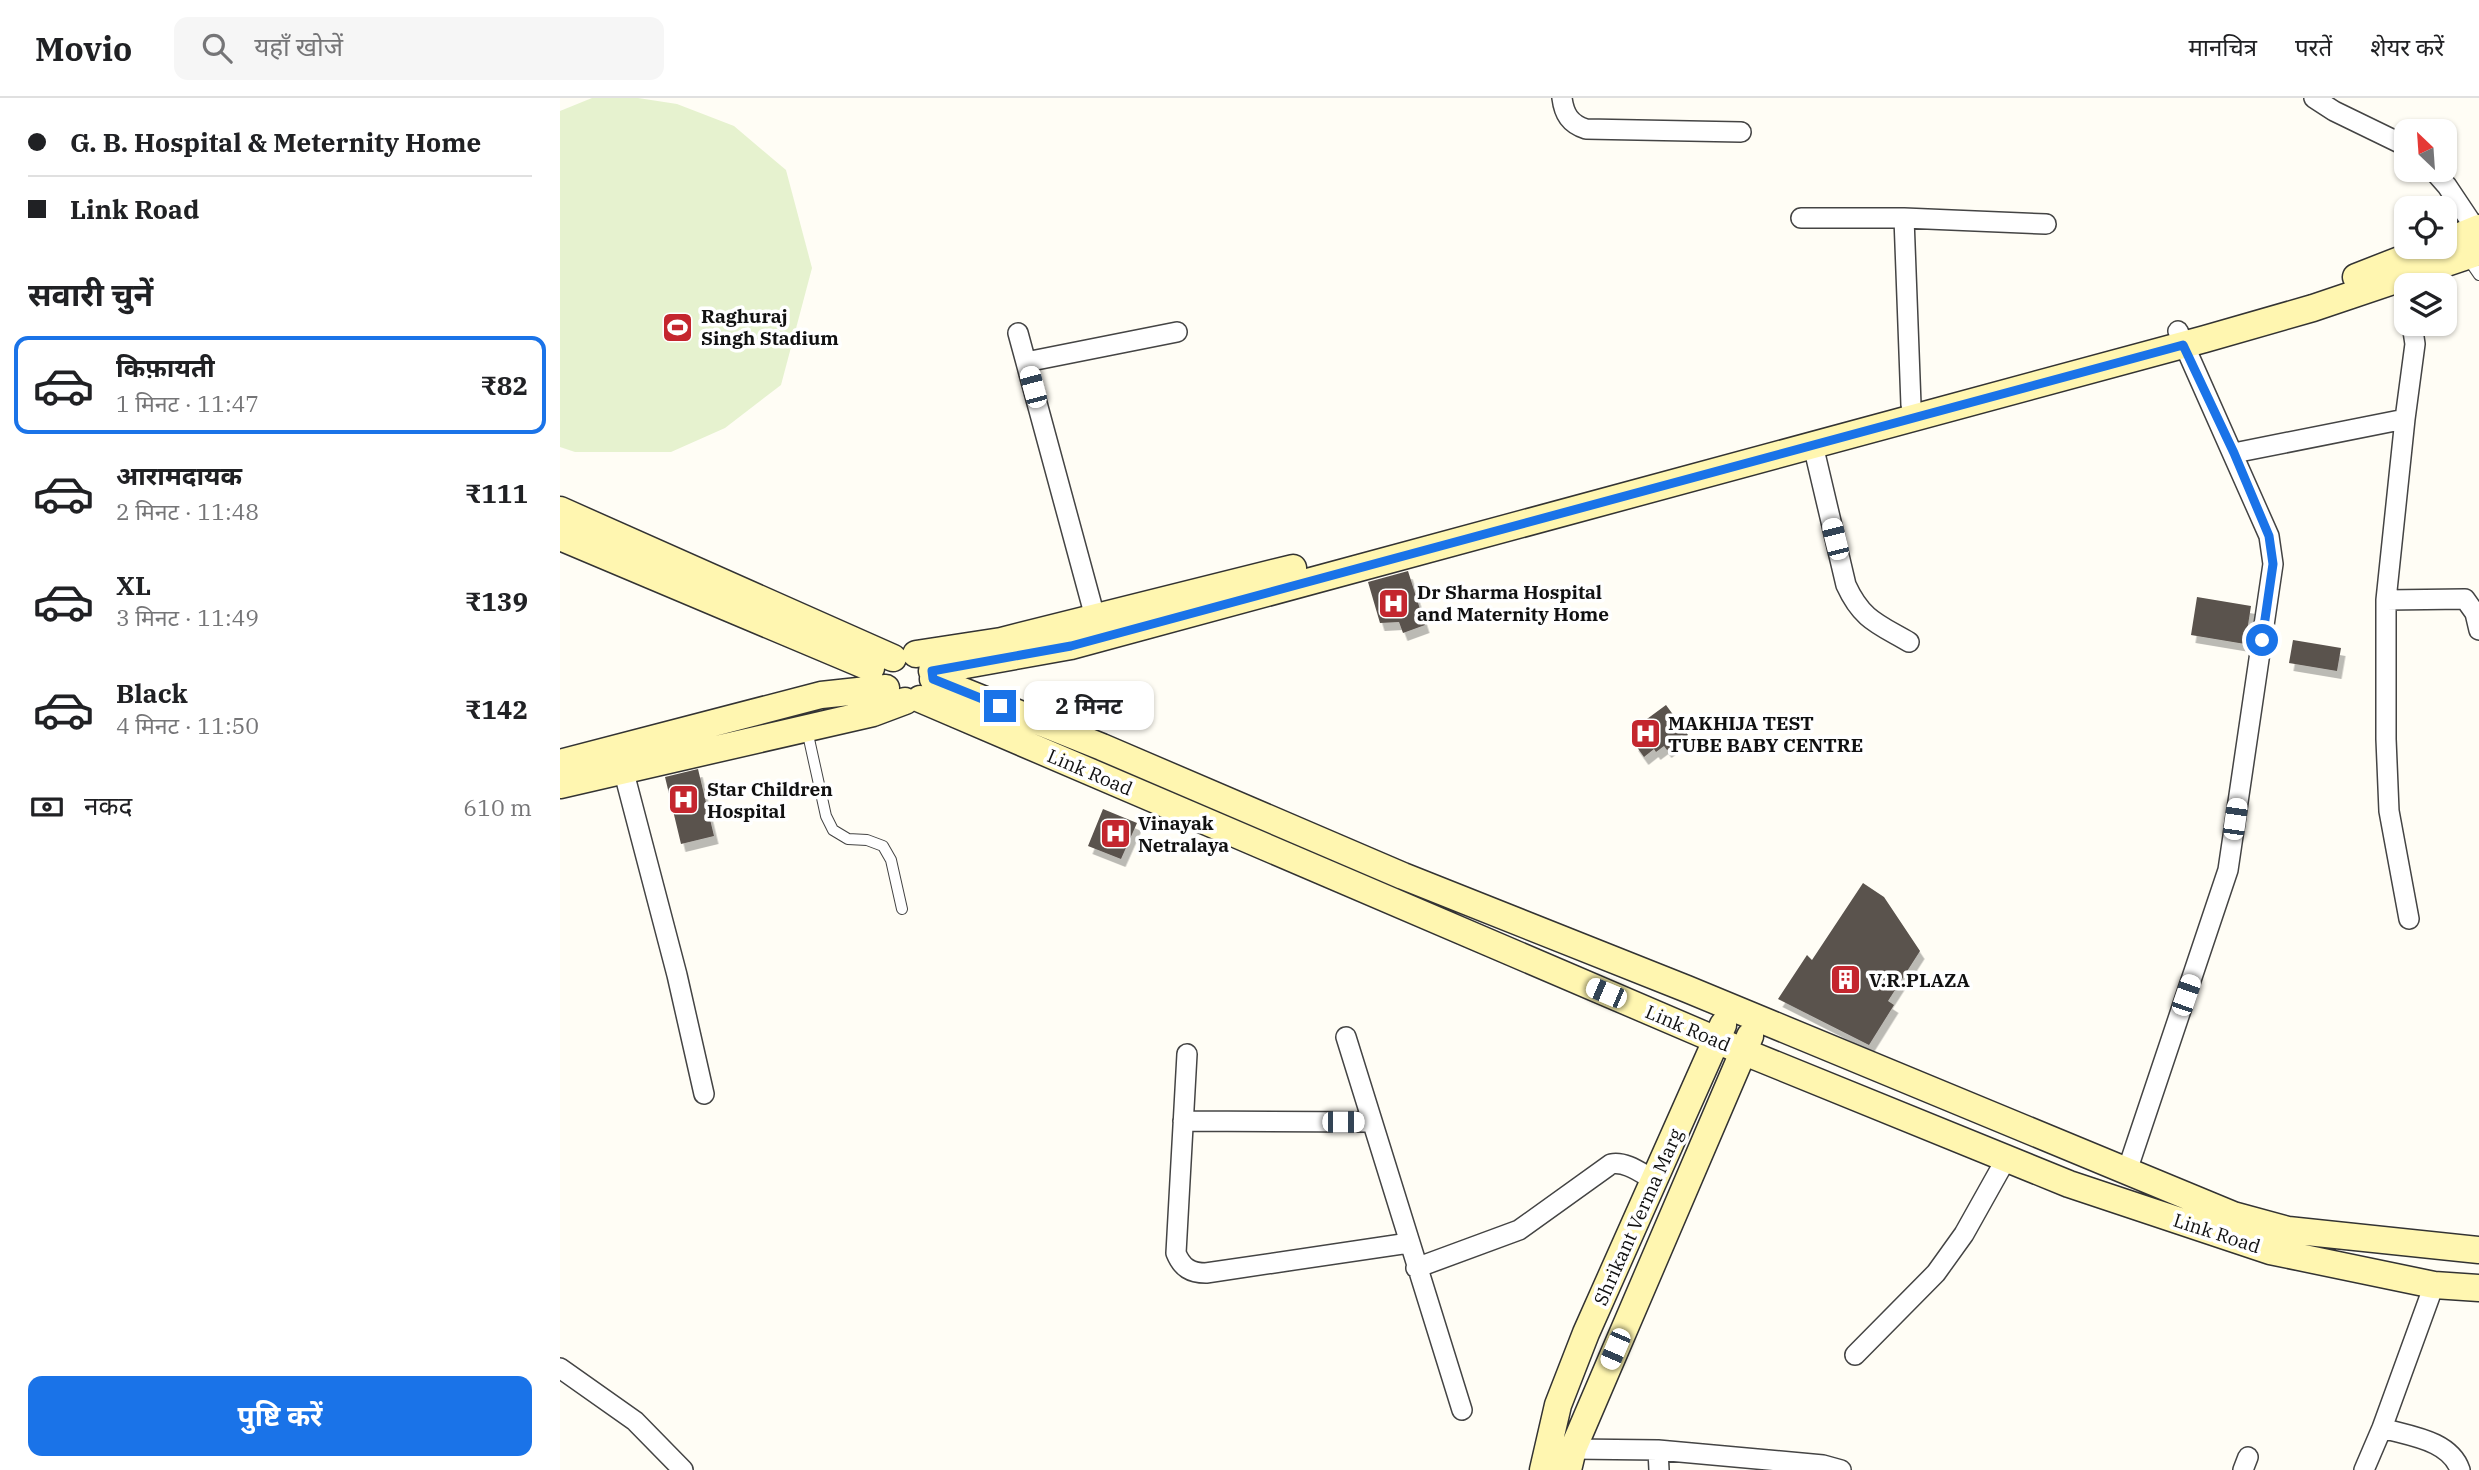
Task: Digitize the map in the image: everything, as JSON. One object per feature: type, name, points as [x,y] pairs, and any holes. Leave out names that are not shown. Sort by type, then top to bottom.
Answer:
[{"type":"street","points":[[1562,98],[1563,109],[1569,119],[1586,129],[1741,132]]},
{"type":"street","points":[[2315,98],[2334,111],[2394,140]]},
{"type":"street","points":[[2424,273],[2472,245],[2444,182]]},
{"type":"street","points":[[1801,218],[1904,218],[2046,225]]},
{"type":"street","points":[[1904,218],[1911,405]]},
{"type":"street","points":[[560,763],[821,695],[1071,646],[1813,446],[2181,338],[2402,259]]},
{"type":"street","points":[[560,786],[623,769],[873,713],[909,678],[1001,641],[1393,543],[1911,405],[2394,287]]},
{"type":"street","points":[[1026,362],[1177,332]]},
{"type":"street","points":[[1018,333],[1095,617]]},
{"type":"street","points":[[2409,919],[2389,811],[2386,600],[2414,336]]},
{"type":"street","points":[[2127,1171],[2228,870],[2273,564],[2269,536],[2181,338]]},
{"type":"street","points":[[2234,453],[2405,419]]},
{"type":"street","points":[[1813,446],[1846,585],[1854,602],[1861,612],[1909,642]]},
{"type":"street","name":"Link Road","points":[[560,510],[909,678],[1716,1040],[2006,1159],[2069,1184],[2270,1251],[2434,1285],[2479,1288]]},
{"type":"street","name":"Link Road","points":[[560,537],[909,678],[1089,742],[1403,876],[1730,1007],[2233,1215],[2288,1230],[2479,1250]]},
{"type":"street","points":[[2386,600],[2459,597],[2465,599],[2475,613],[2479,630]]},
{"type":"street","points":[[623,769],[677,975],[704,1094]]},
{"type":"street","name":"Shrikant Verma Marg","points":[[1543,1470],[1558,1405],[1587,1333],[1730,1007]]},
{"type":"street","name":"Shrikant Verma Marg","points":[[1570,1459],[1742,1051],[1759,1019]]},
{"type":"street","points":[[1346,1037],[1370,1122],[1462,1410]]},
{"type":"street","points":[[1187,1054],[1176,1253],[1187,1269],[1195,1273],[1206,1273],[1409,1242]]},
{"type":"street","points":[[1183,1121],[1370,1122]]},
{"type":"street","points":[[1855,1354],[1936,1273],[1964,1234],[2006,1159]]},
{"type":"street","points":[[1416,1268],[1519,1230],[1611,1164],[1618,1162],[1654,1180]]},
{"type":"street","points":[[2364,1470],[2434,1285]]},
{"type":"street","points":[[560,1368],[635,1421],[683,1470]]},
{"type":"street","points":[[2382,1427],[2445,1447],[2460,1470]]},
{"type":"street","points":[[1570,1459],[1823,1465],[1840,1470]]},
{"type":"lane","points":[[799,701],[826,816],[833,830],[848,839],[867,840],[883,846],[891,860],[902,909]]},
{"type":"green space","name":"Raghuraj Singh Stadium","points":[[592,98],[638,98],[677,104],[734,126],[786,170],[812,268],[781,385],[725,428],[671,452],[575,452],[560,447],[560,111]]},
{"type":"building","points":[[1408,571],[1425,625],[1403,633],[1399,622],[1380,623],[1368,582]]},
{"type":"building","points":[[2197,597],[2251,606],[2245,644],[2191,635]]},
{"type":"building","points":[[2293,640],[2341,648],[2337,671],[2289,663]]},
{"type":"building","points":[[1666,705],[1688,735],[1667,750],[1664,746],[1656,752],[1654,749],[1644,757],[1634,743],[1639,739],[1632,730]]},
{"type":"building","points":[[698,769],[714,836],[681,844],[665,777]]},
{"type":"building","points":[[1103,809],[1137,823],[1121,859],[1088,846]]},
{"type":"building","name":"V.R.PLAZA","points":[[1863,883],[1884,897],[1920,951],[1888,1001],[1894,1005],[1869,1045],[1778,999],[1807,955],[1812,960]]},
{"type":"place","name":"Raghuraj Singh Stadium","points":[[678,327]]},
{"type":"place","name":"Dr Sharma Hospital and Maternity Home","points":[[1394,603]]},
{"type":"place","name":"MAKHIJA TEST TUBE BABY CENTRE","points":[[1645,734]]},
{"type":"place","name":"Star Children Hospital","points":[[684,800]]},
{"type":"place","name":"Vinayak Netralaya","points":[[1115,834]]},
{"type":"place","name":"V.R.PLAZA","points":[[1846,980]]},
{"type":"route","points":[[1000,706],[933,679],[932,671],[1071,646],[2183,345],[2234,453],[2269,536],[2273,564],[2262,640]]}]
